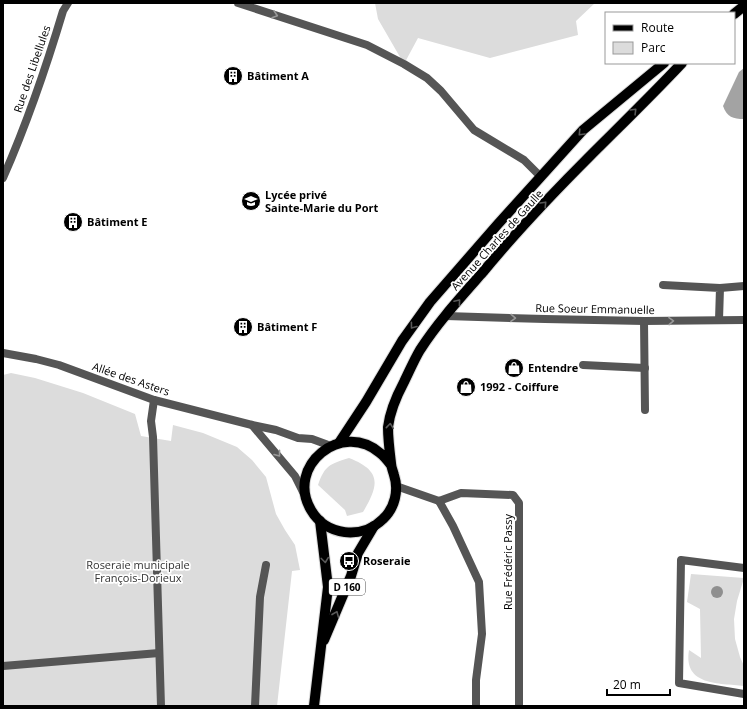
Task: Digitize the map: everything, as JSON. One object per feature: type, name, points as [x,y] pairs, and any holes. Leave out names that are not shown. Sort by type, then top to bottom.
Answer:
[{"type":"main road","points":[[735,13],[744,6]]},
{"type":"main road","name":"Avenue Charles de Gaulle","points":[[335,444],[363,407],[402,341],[430,302],[583,130],[663,64]]},
{"type":"main road","name":"Avenue Charles de Gaulle","points":[[391,465],[388,428],[393,403],[419,351],[446,316],[516,233],[681,64]]},
{"type":"main road","points":[[354,442],[369,445],[381,453],[391,465],[396,486],[395,498],[391,509],[384,519],[374,526],[361,532],[346,533],[332,530],[320,522],[311,510],[306,497],[304,485],[307,473],[312,462],[320,453],[335,444],[354,442]]},
{"type":"main road","name":"D 160","points":[[314,706],[328,587],[320,522]]},
{"type":"main road","name":"D 160","points":[[321,649],[351,576],[358,553],[374,526]]},
{"type":"street","name":"Rue des Libellules","points":[[3,178],[44,74],[62,7],[68,3]]},
{"type":"street","points":[[238,3],[367,45],[404,64],[427,78],[441,91],[474,130],[524,160],[541,177]]},
{"type":"street","points":[[663,284],[720,288],[744,286]]},
{"type":"street","points":[[719,320],[720,288]]},
{"type":"street","name":"Rue Soeur Emmanuelle","points":[[446,316],[545,320],[744,320]]},
{"type":"street","points":[[644,321],[645,410]]},
{"type":"street","name":"Allée des Asters","points":[[3,353],[59,365],[154,400],[276,430],[298,438],[312,439],[335,444]]},
{"type":"street","points":[[583,365],[645,368]]},
{"type":"street","points":[[154,400],[151,421],[153,438],[161,706]]},
{"type":"street","points":[[252,425],[295,476],[306,497]]},
{"type":"street","points":[[396,486],[439,501],[453,526],[479,582],[482,634],[476,680],[476,706]]},
{"type":"street","name":"Rue Frédéric Passy","points":[[439,501],[461,493],[513,495],[519,503],[519,706]]},
{"type":"street","points":[[744,568],[681,560],[679,684],[744,694]]},
{"type":"street","points":[[255,706],[260,597],[266,565]]},
{"type":"street","points":[[3,666],[159,653]]},
{"type":"green space","points":[[375,3],[595,3],[576,21],[578,35],[490,58],[418,38],[404,64],[378,19]]},
{"type":"green space","name":"Roseraie municipale François-Dorieux","points":[[11,373],[35,378],[83,393],[135,414],[141,436],[171,441],[173,425],[203,433],[237,447],[252,460],[266,477],[276,514],[295,545],[300,570],[292,571],[277,706],[3,706],[3,375]]},
{"type":"green space","points":[[349,458],[367,468],[372,474],[374,486],[372,494],[363,512],[347,516],[345,510],[318,485],[323,473],[329,466]]},
{"type":"green space","points":[[691,574],[744,578],[737,601],[734,619],[735,639],[744,666],[744,686],[714,683],[697,676],[692,670],[689,662],[689,650],[701,658],[700,609],[687,602]]},
{"type":"shaded area","points":[[744,68],[744,119],[737,119],[726,113],[723,106],[739,72]]},
{"type":"place","name":"Bâtiment A","points":[[233,76]]},
{"type":"place","name":"Lycée privé Sainte-Marie du Port","points":[[251,201]]},
{"type":"place","name":"Bâtiment E","points":[[73,222]]},
{"type":"place","name":"Bâtiment F","points":[[243,327]]},
{"type":"place","name":"Entendre","points":[[514,368]]},
{"type":"place","name":"1992 - Coiffure","points":[[466,387]]},
{"type":"place","name":"Roseraie","points":[[349,561]]}]
